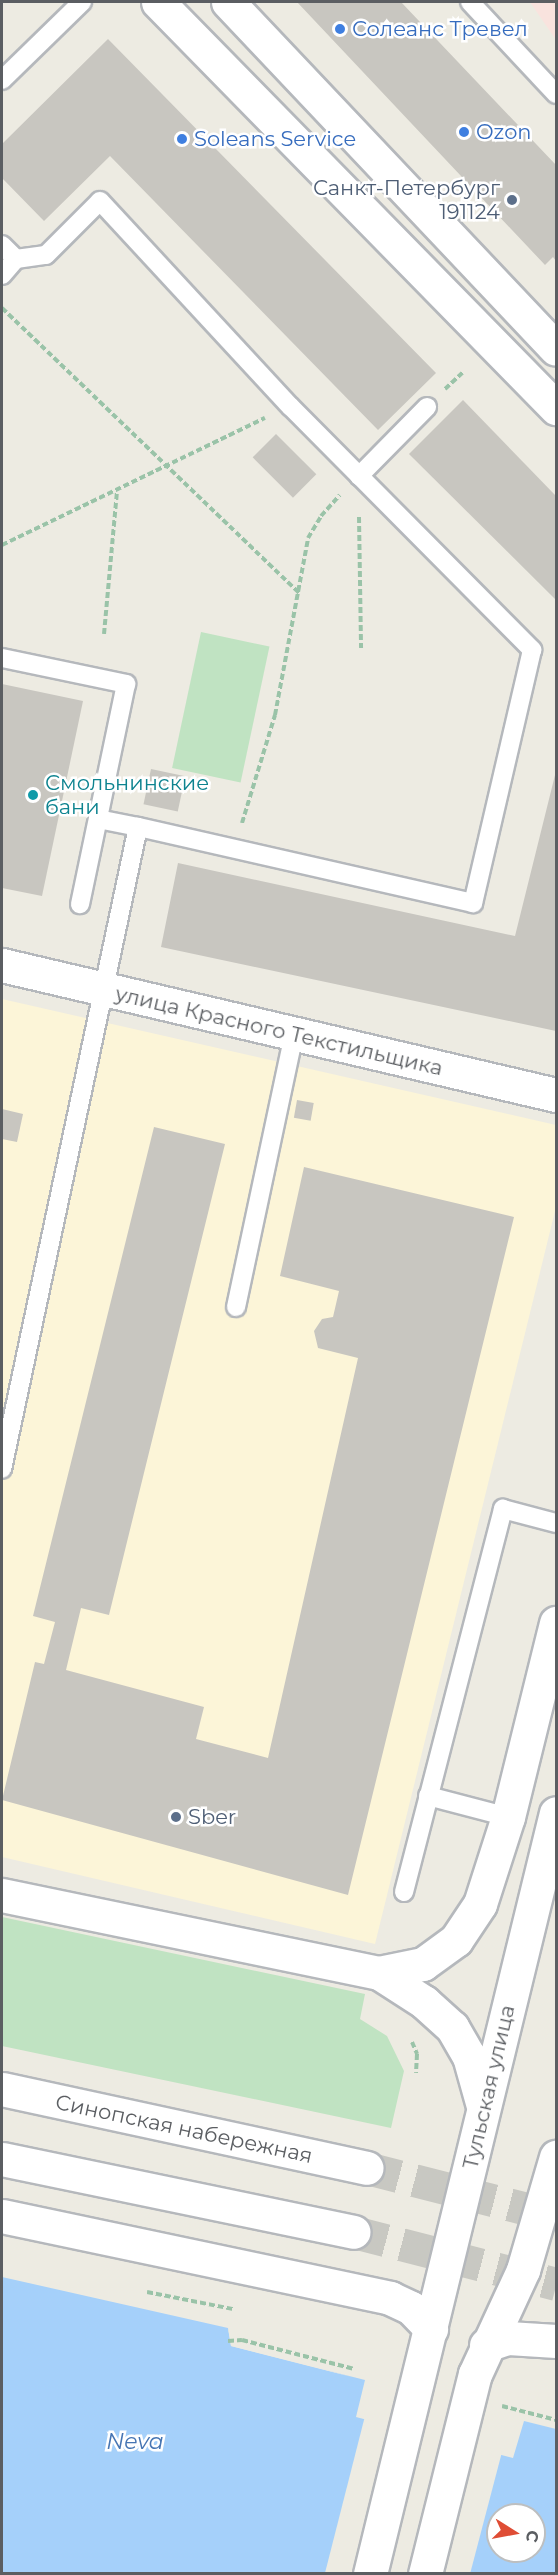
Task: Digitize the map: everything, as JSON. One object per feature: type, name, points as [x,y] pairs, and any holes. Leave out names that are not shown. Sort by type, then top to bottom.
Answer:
[{"type":"main road","points":[[158,2],[556,408]]},
{"type":"main road","points":[[228,2],[556,349]]},
{"type":"main road","name":"улица Красного Текстильщика","points":[[2,965],[556,1095]]},
{"type":"main road","points":[[379,1973],[423,1965],[456,1940],[480,1904],[508,1817],[556,1623]]},
{"type":"main road","name":"Тульская улица","points":[[370,2574],[556,1812]]},
{"type":"main road","points":[[2,1895],[379,1973],[424,2002],[452,2027],[469,2056],[483,2111]]},
{"type":"main road","name":"Синопская набережная","points":[[2,2089],[367,2168]]},
{"type":"main road","points":[[2,2159],[354,2232]]},
{"type":"main road","points":[[425,2574],[481,2360],[523,2270],[555,2164]]},
{"type":"main road","points":[[2,2216],[390,2298],[411,2308],[431,2329]]},
{"type":"main road","points":[[481,2360],[508,2338],[556,2341]]},
{"type":"lane","points":[[2,80],[82,2]]},
{"type":"lane","points":[[470,2],[556,94]]},
{"type":"lane","points":[[2,275],[16,259],[46,255],[100,201],[290,406],[532,650],[473,903],[98,819]]},
{"type":"lane","points":[[2,245],[16,259]]},
{"type":"lane","points":[[359,476],[427,407]]},
{"type":"lane","points":[[2,658],[126,684],[80,904]]},
{"type":"lane","points":[[2,1469],[138,827]]},
{"type":"lane","points":[[236,1306],[294,1034]]},
{"type":"lane","points":[[404,1892],[503,1509],[556,1523]]},
{"type":"lane","points":[[428,1796],[508,1817]]},
{"type":"path","points":[[2,308],[299,593]]},
{"type":"path","points":[[2,545],[290,406]]},
{"type":"path","points":[[104,633],[117,490]]},
{"type":"path","points":[[239,834],[275,715],[308,538],[321,516],[343,492]]},
{"type":"path","points":[[359,510],[362,648]]},
{"type":"path","points":[[147,2292],[233,2309]]},
{"type":"path","points":[[228,2341],[242,2340],[354,2369]]},
{"type":"path","points":[[502,2406],[556,2420]]},
{"type":"shaded area","points":[[530,2],[556,2],[556,40]]},
{"type":"shaded area","points":[[2,999],[556,1125],[556,1207],[375,1944],[2,1857]]},
{"type":"green space","points":[[201,632],[269,647],[241,783],[172,768]]},
{"type":"green space","points":[[2,1917],[365,1994],[360,2019],[387,2036],[404,2071],[391,2128],[2,2046]]},
{"type":"water","name":"Neva","points":[[2,2277],[228,2328],[231,2346],[365,2380],[356,2417],[513,2458],[524,2421],[556,2429],[556,2573],[2,2574]]},
{"type":"pier","points":[[228,2328],[233,2343],[352,2377],[231,2346]]},
{"type":"pier","points":[[365,2416],[502,2452],[489,2503],[486,2503],[486,2513],[470,2574],[325,2573]]},
{"type":"building","points":[[297,2],[401,2],[556,165],[556,261],[553,257],[545,265]]},
{"type":"building","points":[[108,39],[436,373],[378,430],[110,156],[44,221],[2,178],[2,144]]},
{"type":"building","points":[[463,400],[556,496],[556,600],[409,454]]},
{"type":"building","points":[[276,434],[316,474],[293,498],[253,457]]},
{"type":"building","name":"Смольнинские бани","points":[[2,684],[83,701],[42,896],[2,888]]},
{"type":"building","points":[[151,769],[185,776],[178,811],[144,804]]},
{"type":"building","points":[[556,771],[556,1031],[161,947],[178,863],[515,936]]},
{"type":"building","points":[[297,1100],[314,1103],[311,1121],[294,1118]]},
{"type":"building","points":[[2,1109],[23,1114],[17,1142],[2,1139]]},
{"type":"building","points":[[154,1127],[225,1144],[109,1615],[81,1608],[66,1670],[204,1707],[196,1739],[268,1758],[358,1358],[318,1348],[314,1331],[322,1319],[333,1317],[339,1291],[280,1276],[304,1167],[514,1217],[348,1895],[2,1800],[35,1662],[44,1664],[55,1622],[33,1616]]},
{"type":"tunnel","points":[[367,2168],[556,2216]]},
{"type":"tunnel","points":[[354,2232],[556,2284]]},
{"type":"place","name":"Солеанс Тревел","points":[[340,29]]},
{"type":"place","name":"Ozon","points":[[464,132]]},
{"type":"place","name":"Soleans Service","points":[[182,139]]},
{"type":"place","name":"Санкт-Петербург 191124","points":[[512,200]]},
{"type":"place","name":"Смольнинские бани","points":[[33,795]]},
{"type":"place","name":"Sber","points":[[176,1817]]}]
